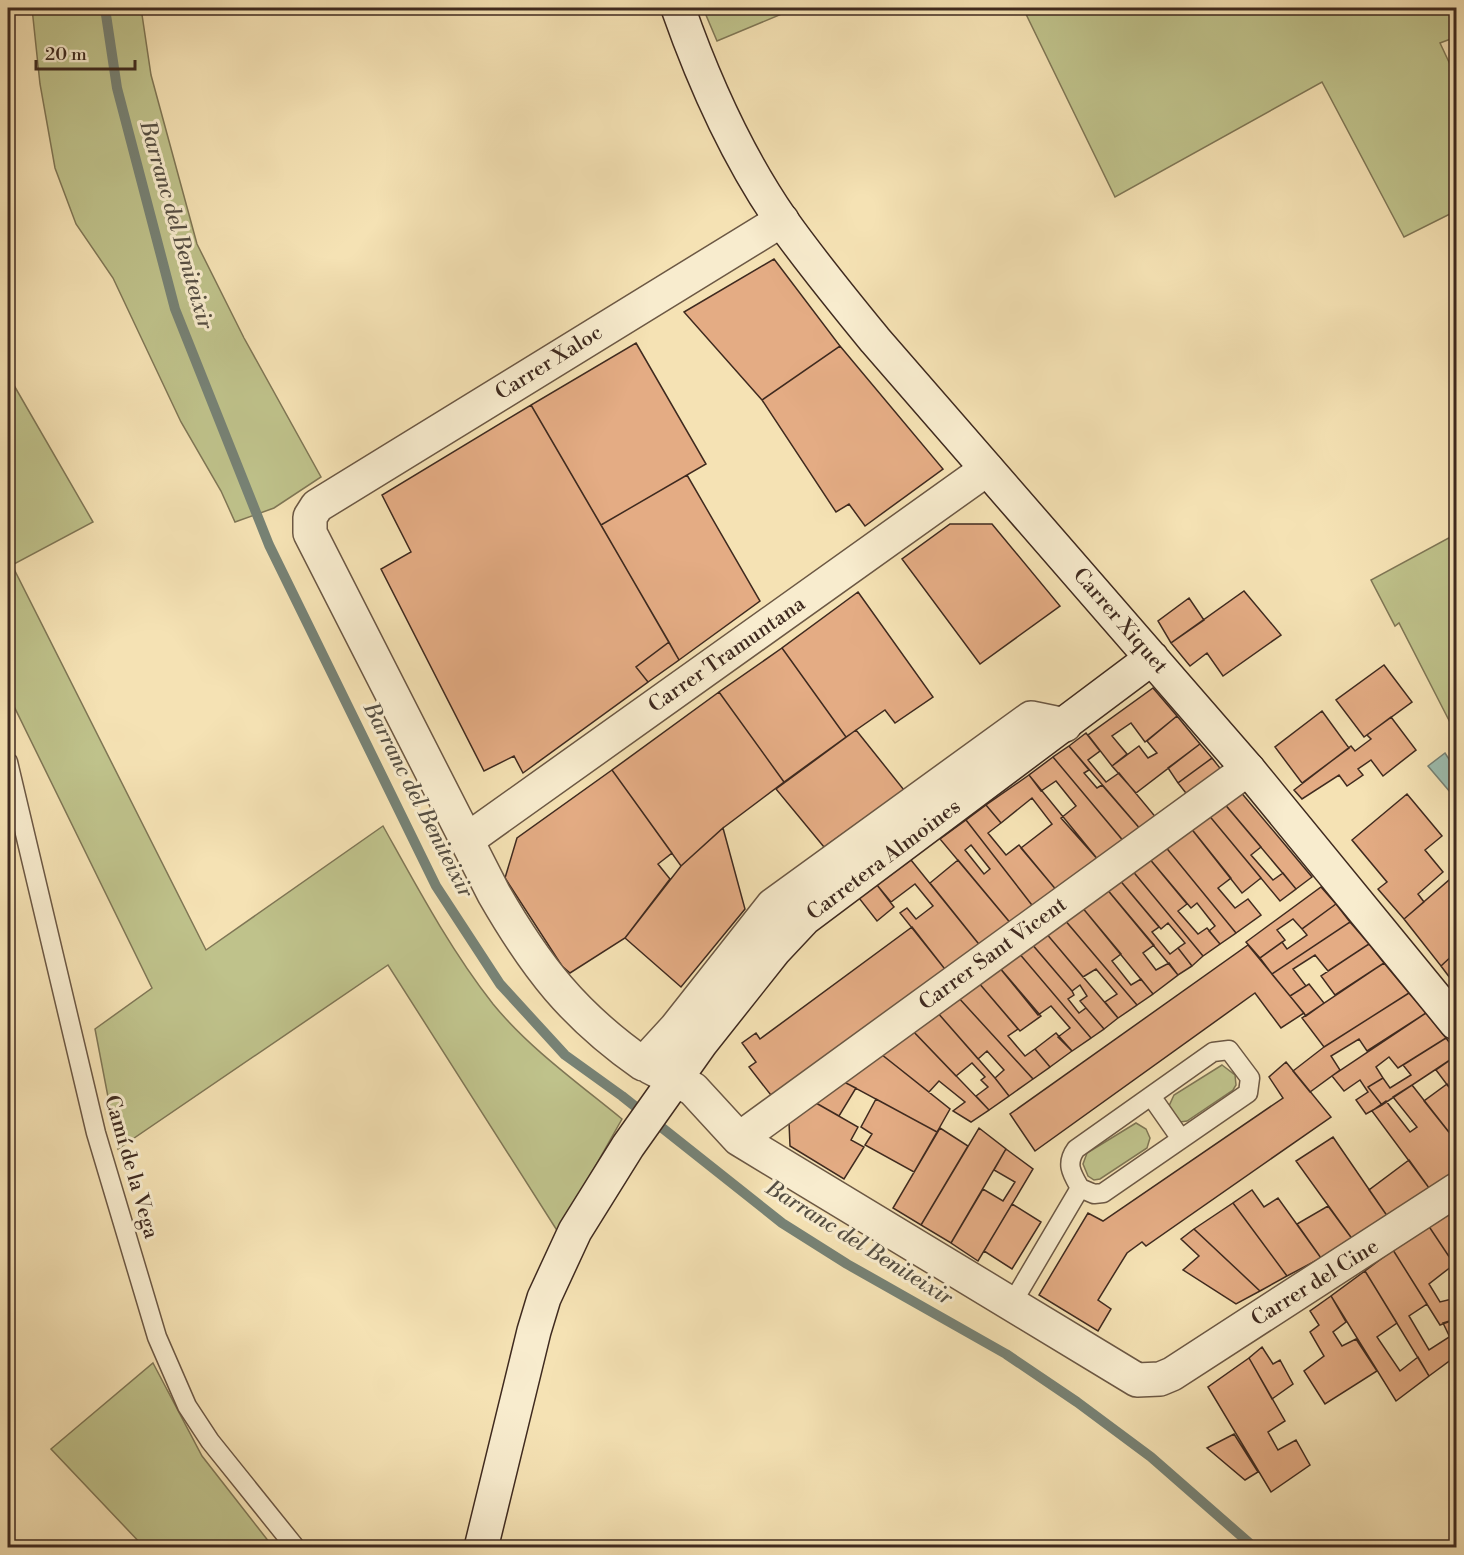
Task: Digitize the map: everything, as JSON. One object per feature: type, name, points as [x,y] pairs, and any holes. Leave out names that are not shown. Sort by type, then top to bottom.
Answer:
[{"type":"street","name":"Carrer Xiquet","points":[[678,8],[696,58],[723,119],[782,220],[875,340],[1248,769],[1456,1023]]},
{"type":"street","name":"Carrer Xaloc","points":[[467,840],[310,533],[310,518],[317,506],[782,220]]},
{"type":"street","name":"Carrer Tramuntana","points":[[467,840],[987,469]]},
{"type":"street","name":"Carretera Almoines","points":[[482,1548],[544,1298],[574,1231],[628,1146],[701,1043],[759,970],[805,918],[1152,658]]},
{"type":"street","points":[[643,1064],[676,1028],[773,905],[1031,718],[1065,725]]},
{"type":"street","name":"Carrer Sant Vicent","points":[[739,1139],[1248,769]]},
{"type":"street","points":[[467,840],[494,894],[530,954],[593,1027],[643,1064],[667,1092],[693,1089],[739,1139],[1011,1305]]},
{"type":"street","name":"Carrer del Cine","points":[[1011,1305],[1137,1380],[1160,1379],[1172,1374],[1456,1190]]},
{"type":"lane","name":"Camí de la Vega","points":[[8,762],[96,1133],[157,1337],[187,1406],[210,1441],[296,1548]]},
{"type":"lane","points":[[1229,1050],[1243,1065],[1250,1078],[1248,1093],[1103,1193],[1094,1194],[1080,1188],[1071,1173],[1069,1164],[1076,1149],[1150,1096],[1213,1052],[1229,1050]]},
{"type":"lane","points":[[1150,1096],[1181,1139]]},
{"type":"lane","points":[[1011,1305],[1080,1188]]},
{"type":"green space","points":[[32,8],[141,8],[151,75],[197,244],[244,338],[321,477],[274,508],[235,522],[221,491],[181,422],[113,278],[76,224],[55,168],[40,84]]},
{"type":"green space","points":[[703,8],[796,8],[717,41]]},
{"type":"green space","points":[[1023,8],[1456,8],[1456,37],[1440,43],[1456,77],[1456,211],[1404,237],[1322,82],[1115,197]]},
{"type":"green space","points":[[8,375],[93,522],[12,565],[206,950],[383,826],[448,940],[493,1004],[538,1050],[622,1119],[558,1232],[388,965],[118,1149],[95,1029],[152,988],[8,694]]},
{"type":"green space","points":[[1456,534],[1456,734],[1399,623],[1395,626],[1371,580]]},
{"type":"green space","points":[[1222,1065],[1235,1075],[1236,1085],[1233,1090],[1187,1121],[1180,1122],[1169,1106],[1174,1095]]},
{"type":"green space","points":[[1136,1123],[1146,1129],[1150,1138],[1147,1148],[1100,1179],[1094,1180],[1088,1176],[1083,1164],[1087,1153]]},
{"type":"green space","points":[[153,1363],[202,1456],[273,1547],[144,1547],[51,1449]]},
{"type":"shaded area","points":[[1445,753],[1456,770],[1456,799],[1428,766]]},
{"type":"building","points":[[774,259],[840,346],[762,400],[684,312]]},
{"type":"building","points":[[636,343],[706,464],[601,525],[531,405]]},
{"type":"building","points":[[840,346],[943,469],[865,526],[849,504],[836,512],[762,400]]},
{"type":"building","points":[[531,405],[669,642],[636,667],[648,682],[523,773],[514,756],[484,771],[381,569],[411,552],[382,495]]},
{"type":"building","points":[[687,475],[760,601],[679,660],[601,525]]},
{"type":"building","points":[[950,524],[992,524],[1060,606],[980,664],[902,559]]},
{"type":"building","points":[[1244,591],[1281,635],[1223,676],[1207,653],[1190,666],[1171,643]]},
{"type":"building","points":[[858,592],[933,697],[895,723],[885,710],[846,737],[782,648]]},
{"type":"building","points":[[1189,598],[1204,620],[1171,643],[1158,621]]},
{"type":"building","points":[[669,642],[679,660],[648,682],[636,667]]},
{"type":"building","points":[[782,648],[846,737],[784,782],[719,692]]},
{"type":"building","points":[[1384,665],[1412,702],[1364,737],[1336,700]]},
{"type":"building","points":[[1153,688],[1177,716],[1145,742],[1131,723],[1112,736],[1127,754],[1112,766],[1088,735]]},
{"type":"building","points":[[719,692],[784,782],[723,828],[681,866],[612,770]]},
{"type":"building","points":[[1322,711],[1349,748],[1302,783],[1275,747]]},
{"type":"building","points":[[1177,716],[1200,744],[1136,793],[1112,766],[1139,746],[1148,758],[1157,753],[1147,741]]},
{"type":"building","points":[[1391,717],[1416,750],[1383,776],[1371,760],[1358,769],[1363,775],[1347,786],[1339,775],[1302,799],[1294,790],[1351,746],[1355,751],[1371,739],[1367,735]]},
{"type":"building","points":[[856,730],[904,790],[824,847],[776,789]]},
{"type":"building","points":[[1086,733],[1100,751],[1088,760],[1106,782],[1119,773],[1158,820],[1142,831],[1069,746]]},
{"type":"building","points":[[1200,744],[1212,758],[1178,783],[1168,768]]},
{"type":"building","points":[[1069,746],[1089,770],[1084,773],[1097,788],[1102,785],[1142,831],[1125,843],[1053,757]]},
{"type":"building","points":[[1053,757],[1125,843],[1100,862],[1061,818],[1076,806],[1056,781],[1041,791],[1029,775]]},
{"type":"building","points":[[1212,758],[1223,772],[1189,797],[1178,783]]},
{"type":"building","points":[[612,770],[672,853],[658,864],[670,879],[625,938],[570,973],[562,966],[505,878],[517,838]]},
{"type":"building","points":[[1029,775],[1100,862],[1058,892],[1021,848],[1052,824],[1032,798],[1001,823],[986,805]]},
{"type":"building","points":[[1239,790],[1312,877],[1296,889],[1223,802]]},
{"type":"building","points":[[1407,794],[1442,836],[1425,850],[1443,872],[1418,894],[1424,902],[1404,919],[1378,889],[1387,882],[1352,840]]},
{"type":"building","points":[[1223,802],[1261,847],[1251,855],[1273,880],[1283,873],[1296,889],[1280,901],[1207,813]]},
{"type":"building","points":[[986,805],[1001,823],[988,833],[1006,855],[1019,845],[1058,892],[1035,909],[966,820]]},
{"type":"building","points":[[1207,813],[1261,878],[1242,893],[1190,827]]},
{"type":"building","points":[[966,820],[1035,909],[1012,925],[940,839]],"holes":[[[971,845],[990,869],[984,874],[965,850]]]},
{"type":"building","points":[[1190,827],[1231,878],[1218,888],[1235,908],[1248,899],[1261,915],[1236,933],[1164,845]]},
{"type":"building","points":[[723,828],[745,909],[681,987],[625,938],[681,866]]},
{"type":"building","points":[[1164,845],[1236,933],[1220,944],[1209,931],[1215,926],[1197,903],[1191,908],[1148,857]]},
{"type":"building","points":[[1148,857],[1187,904],[1178,911],[1198,934],[1207,928],[1220,944],[1203,956],[1131,869]]},
{"type":"building","points":[[911,860],[982,948],[948,973],[900,913],[907,908],[916,919],[933,906],[915,884],[891,902],[877,885]]},
{"type":"building","points":[[958,860],[1012,925],[982,948],[930,883]]},
{"type":"building","points":[[1131,869],[1203,956],[1192,966],[1178,948],[1185,943],[1168,923],[1161,929],[1118,878]]},
{"type":"building","points":[[1456,874],[1456,952],[1441,966],[1404,919]]},
{"type":"building","points":[[1118,878],[1159,927],[1152,932],[1170,954],[1178,948],[1192,966],[1178,975],[1106,888]]},
{"type":"building","points":[[877,885],[894,907],[877,921],[859,898]]},
{"type":"building","points":[[1321,887],[1336,904],[1302,929],[1293,919],[1277,930],[1285,940],[1260,958],[1246,942]]},
{"type":"building","points":[[1106,888],[1154,945],[1143,953],[1156,970],[1169,963],[1178,975],[1153,994],[1081,906]]},
{"type":"building","points":[[1336,904],[1350,922],[1272,974],[1260,958],[1282,942],[1287,949],[1307,935],[1302,929]]},
{"type":"building","points":[[1081,906],[1121,954],[1112,961],[1131,985],[1141,979],[1153,994],[1137,1005],[1064,919]]},
{"type":"building","points":[[1064,919],[1137,1005],[1118,1018],[1105,1002],[1117,994],[1096,969],[1083,977],[1045,932]]},
{"type":"building","points":[[1350,922],[1369,944],[1328,971],[1315,955],[1293,969],[1306,986],[1290,996],[1272,974]]},
{"type":"building","points":[[912,927],[948,973],[774,1099],[749,1067],[756,1062],[742,1043],[756,1033],[760,1039]]},
{"type":"building","points":[[1045,932],[1118,1018],[1104,1029],[1080,1001],[1087,996],[1080,985],[1072,991],[1031,943]]},
{"type":"building","points":[[1031,943],[1072,991],[1074,995],[1068,999],[1079,1013],[1086,1008],[1104,1029],[1091,1038],[1018,952]]},
{"type":"building","points":[[1369,944],[1384,963],[1335,995],[1321,976]]},
{"type":"building","points":[[1248,945],[1304,1013],[1281,1028],[1255,993],[1035,1151],[1010,1114]]},
{"type":"building","points":[[1018,952],[1091,1038],[1072,1051],[1058,1037],[1070,1028],[1051,1006],[1038,1015],[999,967]]},
{"type":"building","points":[[1456,952],[1456,986],[1441,966]]},
{"type":"building","points":[[1384,963],[1409,993],[1324,1047],[1302,1018]]},
{"type":"building","points":[[999,967],[1041,1016],[1020,1031],[978,982]]},
{"type":"building","points":[[978,982],[1018,1029],[1008,1036],[1025,1056],[1035,1049],[1050,1067],[1033,1079],[957,996]]},
{"type":"building","points":[[1309,984],[1324,1003],[1306,1016],[1290,996]]},
{"type":"building","points":[[1409,993],[1426,1013],[1367,1051],[1359,1039],[1331,1056],[1340,1070],[1310,1092],[1293,1071],[1324,1047]]},
{"type":"building","points":[[957,996],[1033,1079],[1009,1096],[995,1078],[1004,1070],[987,1051],[978,1059],[937,1012]]},
{"type":"building","points":[[937,1012],[1009,1096],[989,1110],[976,1096],[988,1087],[981,1080],[985,1077],[972,1063],[956,1076],[912,1030]]},
{"type":"building","points":[[1426,1013],[1446,1038],[1398,1068],[1389,1057],[1376,1067],[1383,1078],[1368,1087],[1382,1105],[1366,1114],[1356,1100],[1368,1092],[1360,1080],[1344,1091],[1332,1076]]},
{"type":"building","points":[[912,1030],[989,1110],[971,1122],[953,1111],[965,1102],[939,1081],[929,1092],[881,1054]]},
{"type":"building","points":[[1056,1033],[1072,1051],[1050,1067],[1035,1049]]},
{"type":"building","points":[[1446,1038],[1456,1051],[1456,1056],[1382,1105],[1368,1087],[1383,1078],[1390,1088],[1411,1075],[1403,1065]]},
{"type":"building","points":[[881,1054],[950,1109],[937,1132],[844,1082]]},
{"type":"building","points":[[1456,1056],[1456,1086],[1451,1090],[1436,1070]]},
{"type":"building","points":[[1286,1062],[1331,1117],[1146,1246],[1142,1242],[1127,1253],[1098,1300],[1111,1309],[1098,1331],[1039,1295],[1088,1213],[1103,1221],[1283,1098],[1269,1077]]},
{"type":"building","points":[[844,1082],[856,1088],[839,1116],[816,1103]]},
{"type":"building","points":[[1447,1084],[1456,1096],[1456,1141],[1424,1101]]},
{"type":"building","points":[[1412,1085],[1456,1141],[1456,1175],[1432,1192],[1372,1111],[1386,1101],[1410,1132],[1417,1127],[1393,1097]]},
{"type":"building","points":[[876,1099],[937,1132],[914,1172],[865,1145],[872,1134],[861,1127]]},
{"type":"building","points":[[816,1103],[858,1127],[851,1140],[864,1147],[844,1179],[790,1146],[789,1122]]},
{"type":"building","points":[[940,1128],[968,1146],[921,1225],[893,1208]]},
{"type":"building","points":[[979,1128],[1006,1149],[951,1243],[921,1225]]},
{"type":"building","points":[[1333,1137],[1390,1220],[1353,1240],[1296,1161]]},
{"type":"building","points":[[1006,1149],[1033,1169],[978,1261],[951,1243],[983,1189],[1003,1201],[1015,1182],[994,1170]]},
{"type":"building","points":[[1409,1160],[1432,1192],[1390,1220],[1369,1190]]},
{"type":"building","points":[[1252,1190],[1264,1207],[1278,1198],[1321,1258],[1287,1276],[1233,1203]]},
{"type":"building","points":[[1233,1203],[1287,1276],[1260,1291],[1194,1229]]},
{"type":"building","points":[[1012,1204],[1041,1222],[1012,1269],[984,1251]]},
{"type":"building","points":[[1328,1206],[1353,1240],[1321,1258],[1297,1224]]},
{"type":"building","points":[[1449,1209],[1456,1220],[1456,1279],[1452,1261],[1428,1225]]},
{"type":"building","points":[[1428,1225],[1452,1261],[1452,1266],[1429,1284],[1440,1302],[1456,1298],[1456,1319],[1440,1325],[1393,1250]]},
{"type":"building","points":[[1194,1229],[1260,1291],[1236,1304],[1183,1270],[1199,1256],[1181,1239]]},
{"type":"building","points":[[1393,1250],[1427,1304],[1409,1316],[1429,1350],[1449,1337],[1456,1350],[1456,1356],[1429,1376],[1365,1271]]},
{"type":"building","points":[[1365,1271],[1397,1323],[1377,1337],[1400,1371],[1418,1357],[1429,1376],[1396,1401],[1331,1296]]},
{"type":"building","points":[[1331,1296],[1346,1322],[1333,1332],[1342,1346],[1356,1339],[1377,1371],[1325,1404],[1304,1371],[1324,1356],[1310,1332],[1319,1325],[1310,1311]]},
{"type":"building","points":[[1456,1319],[1456,1350],[1443,1323]]},
{"type":"building","points":[[1262,1347],[1273,1364],[1280,1360],[1293,1384],[1272,1399],[1249,1358]]},
{"type":"building","points":[[1249,1358],[1285,1421],[1268,1432],[1278,1450],[1296,1440],[1310,1465],[1271,1492],[1208,1387]]},
{"type":"building","points":[[1234,1434],[1258,1472],[1245,1480],[1207,1448]]},
{"type":"waterway","name":"Barranc del Beniteixir","points":[[105,8],[117,88],[175,309],[269,545],[436,886],[500,984],[565,1055],[622,1096],[782,1223],[847,1264],[1006,1354],[1077,1402],[1151,1457],[1255,1548]]}]
